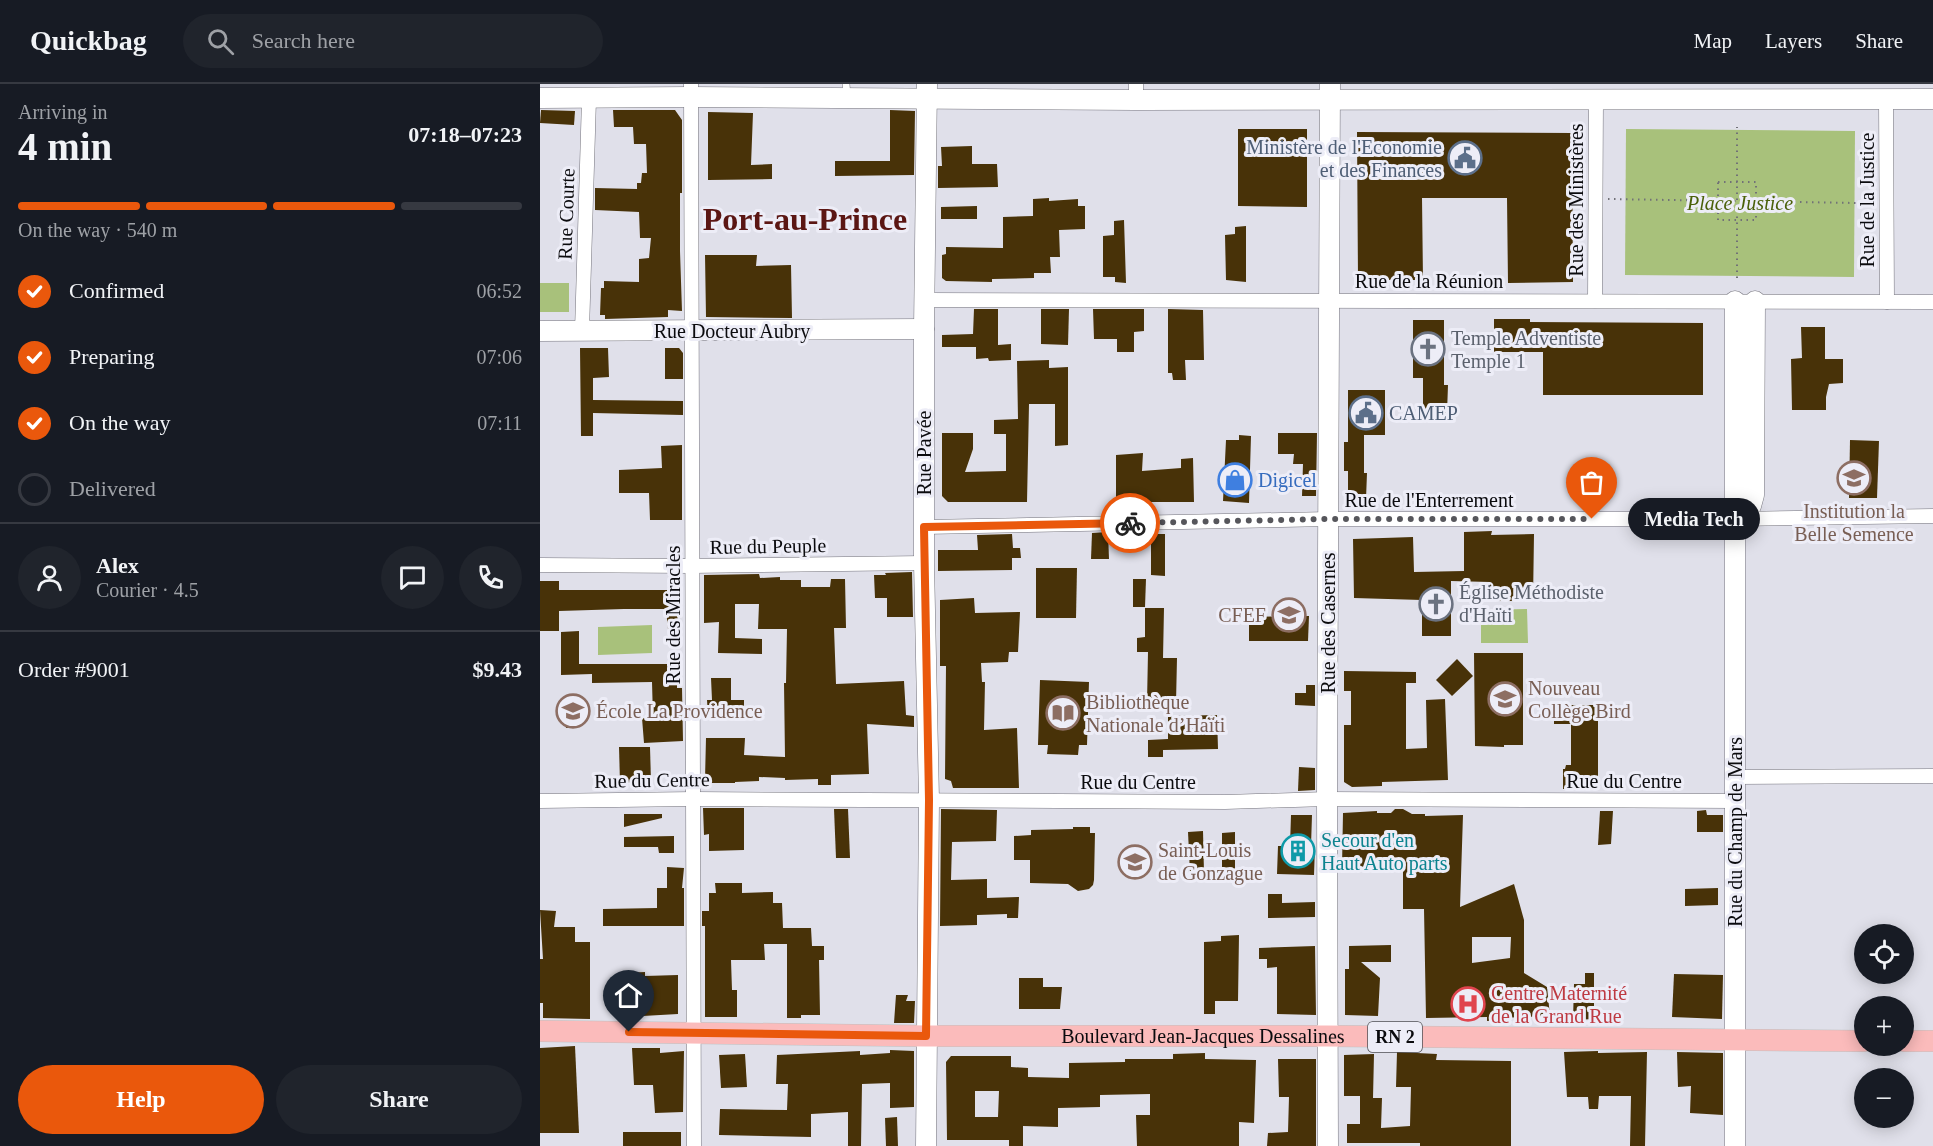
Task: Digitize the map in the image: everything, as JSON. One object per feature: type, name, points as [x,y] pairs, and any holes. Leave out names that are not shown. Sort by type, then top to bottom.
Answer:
[{"type":"main road","name":"Boulevard Jean-Jacques Dessalines","points":[[540,1031],[926,1036],[1327,1036],[1854,1041]]},
{"type":"main road","points":[[1914,1041],[1933,1041]]},
{"type":"street","points":[[540,98],[589,99],[691,91],[927,91],[1329,92],[1596,99],[1933,99]]},
{"type":"street","name":"Rue des Miracles","points":[[691,91],[694,1146]]},
{"type":"street","name":"Rue Pavée","points":[[926,1146],[929,800],[924,563],[924,300],[927,91]]},
{"type":"street","name":"Rue des Casernes","points":[[1328,1146],[1329,92]]},
{"type":"street","name":"Rue Courte","points":[[582,331],[589,99]]},
{"type":"street","name":"Rue des Ministères","points":[[1595,301],[1596,99]]},
{"type":"street","name":"Rue de la Justice","points":[[1886,99],[1887,302]]},
{"type":"street","name":"Rue de la Réunion","points":[[924,300],[1933,302]]},
{"type":"street","points":[[1736,519],[1751,506],[1754,495],[1745,301]]},
{"type":"street","name":"Rue Docteur Aubry","points":[[540,332],[924,329]]},
{"type":"street","name":"Rue de l'Enterrement","points":[[924,527],[1329,519],[1736,519],[1933,516]]},
{"type":"street","name":"Rue du Champ de Mars","points":[[1735,1146],[1736,519]]},
{"type":"street","name":"Rue du Peuple","points":[[540,565],[924,563]]},
{"type":"street","points":[[1735,777],[1933,776]]},
{"type":"street","name":"Rue du Centre","points":[[540,801],[694,799],[1225,802],[1735,801]]},
{"type":"path","points":[[1737,127],[1737,278]]},
{"type":"path","points":[[1718,182],[1756,182],[1756,220],[1718,220],[1718,201],[1718,182]]},
{"type":"path","points":[[1596,199],[1857,203]]},
{"type":"green space","name":"Place Justice","points":[[1626,129],[1855,131],[1854,277],[1625,275]]},
{"type":"green space","points":[[540,283],[569,283],[569,312],[540,312]]},
{"type":"green space","points":[[1527,609],[1528,643],[1481,643],[1481,610]]},
{"type":"green space","points":[[652,625],[652,653],[598,655],[598,627]]},
{"type":"building","points":[[541,110],[575,111],[574,125],[540,123]]},
{"type":"building","points":[[613,110],[675,110],[682,120],[680,251],[682,311],[668,310],[668,317],[605,319],[605,315],[600,315],[601,288],[604,288],[604,281],[639,282],[639,259],[649,258],[651,238],[640,238],[639,212],[595,210],[595,188],[637,189],[637,183],[641,183],[642,173],[647,173],[646,144],[634,144],[633,127],[614,127]]},
{"type":"building","points":[[890,110],[915,111],[914,175],[835,176],[835,161],[890,161]]},
{"type":"building","points":[[708,112],[753,113],[751,165],[772,164],[772,179],[708,180]]},
{"type":"building","points":[[1238,129],[1307,129],[1307,207],[1238,206]]},
{"type":"building","points":[[1357,132],[1572,133],[1573,282],[1508,283],[1507,198],[1422,198],[1423,280],[1358,280]]},
{"type":"building","points":[[972,146],[972,164],[997,164],[998,187],[938,188],[938,166],[942,166],[941,147]]},
{"type":"building","points":[[1049,198],[1049,201],[1078,199],[1078,206],[1085,206],[1085,229],[1059,230],[1060,257],[1050,257],[1051,273],[1034,273],[1034,278],[992,279],[992,282],[946,281],[942,278],[942,255],[946,254],[946,247],[1003,248],[1003,217],[1033,216],[1033,199]]},
{"type":"building","points":[[977,206],[977,219],[941,219],[941,207]]},
{"type":"building","points":[[1124,220],[1126,283],[1115,282],[1115,277],[1103,277],[1103,236],[1114,235],[1114,221]]},
{"type":"building","points":[[1246,226],[1246,282],[1226,280],[1225,235],[1235,234],[1235,227]]},
{"type":"building","points":[[705,255],[757,255],[756,266],[791,265],[792,318],[706,317]]},
{"type":"building","points":[[974,309],[998,309],[998,345],[1011,344],[1011,360],[976,359],[976,347],[942,347],[942,335],[973,334]]},
{"type":"building","points":[[1041,309],[1069,309],[1068,345],[1041,344]]},
{"type":"building","points":[[1093,309],[1144,309],[1144,331],[1134,332],[1134,352],[1117,352],[1117,339],[1094,339]]},
{"type":"building","points":[[1168,309],[1203,310],[1204,360],[1185,360],[1186,380],[1173,380],[1172,373],[1168,373]]},
{"type":"building","points":[[1494,319],[1530,319],[1530,322],[1703,323],[1703,395],[1543,395],[1543,352],[1494,352]]},
{"type":"building","name":"Temple Adventiste Temple 1","points":[[1413,320],[1444,320],[1444,385],[1448,385],[1447,413],[1423,413],[1423,378],[1413,378]]},
{"type":"building","points":[[1801,327],[1825,327],[1825,359],[1843,359],[1843,383],[1829,384],[1826,410],[1792,410],[1791,359],[1802,358]]},
{"type":"building","points":[[580,348],[608,348],[609,377],[593,378],[593,400],[683,401],[683,415],[593,413],[593,436],[581,436]]},
{"type":"building","points":[[665,348],[679,348],[683,353],[683,379],[665,379]]},
{"type":"building","points":[[1049,360],[1049,368],[1068,367],[1068,445],[1055,446],[1055,404],[1029,404],[1027,502],[948,502],[942,496],[942,433],[973,433],[973,449],[965,472],[1006,471],[1006,434],[994,434],[994,420],[1018,419],[1017,361]]},
{"type":"building","points":[[1348,390],[1385,390],[1385,435],[1364,435],[1364,473],[1367,473],[1366,499],[1348,499],[1348,471],[1344,471],[1344,442],[1348,442]]},
{"type":"building","points":[[1278,433],[1317,433],[1316,496],[1302,496],[1303,464],[1293,464],[1294,454],[1278,454]]},
{"type":"building","points":[[1239,435],[1251,436],[1249,503],[1223,501],[1226,440],[1239,440]]},
{"type":"building","points":[[1850,440],[1879,441],[1877,498],[1849,498]]},
{"type":"building","points":[[682,445],[682,520],[650,520],[649,493],[619,493],[619,470],[662,468],[661,446]]},
{"type":"building","points":[[1143,453],[1142,471],[1181,468],[1181,459],[1193,458],[1194,502],[1116,502],[1116,455]]},
{"type":"building","points":[[1492,531],[1491,535],[1534,534],[1533,601],[1490,601],[1490,582],[1451,581],[1451,636],[1422,636],[1422,600],[1354,598],[1353,539],[1413,537],[1414,572],[1464,571],[1464,532]]},
{"type":"building","points":[[1108,532],[1109,559],[1091,559],[1092,533]]},
{"type":"building","points":[[1012,534],[1013,548],[1020,548],[1021,558],[1012,558],[1012,570],[938,571],[938,550],[978,550],[977,535]]},
{"type":"building","points":[[1151,534],[1165,534],[1165,576],[1151,575]]},
{"type":"building","points":[[1036,568],[1077,568],[1076,618],[1036,618]]},
{"type":"building","points":[[912,572],[913,617],[887,617],[887,598],[875,598],[874,575]]},
{"type":"building","points":[[759,574],[760,578],[780,577],[780,580],[801,580],[801,587],[830,587],[831,579],[845,579],[846,628],[834,628],[836,684],[904,681],[906,715],[914,716],[914,727],[867,724],[869,774],[831,775],[831,785],[818,785],[818,779],[785,780],[785,778],[759,777],[759,781],[709,783],[705,779],[706,738],[745,738],[744,755],[785,757],[784,683],[786,683],[787,629],[758,629],[759,604],[735,604],[735,638],[762,639],[762,654],[718,653],[719,622],[704,623],[704,575]]},
{"type":"building","points":[[1133,579],[1146,579],[1145,607],[1133,607]]},
{"type":"building","points":[[540,581],[559,581],[559,590],[677,590],[678,628],[668,629],[666,609],[624,609],[559,611],[559,631],[540,631]]},
{"type":"building","points":[[974,598],[975,613],[1020,612],[1018,652],[1009,652],[1008,662],[981,663],[982,682],[985,682],[984,730],[1017,728],[1019,788],[953,788],[951,781],[945,779],[946,666],[940,666],[940,600]]},
{"type":"building","points":[[1145,608],[1164,608],[1163,658],[1177,658],[1176,703],[1147,703],[1148,652],[1137,652],[1137,638],[1145,637]]},
{"type":"building","points":[[1309,616],[1308,641],[1249,641],[1249,617]]},
{"type":"building","points":[[579,631],[579,664],[677,664],[677,688],[682,688],[683,741],[644,743],[642,718],[653,718],[652,682],[592,683],[592,674],[561,675],[561,632]]},
{"type":"building","points":[[1474,653],[1523,653],[1523,745],[1475,746]]},
{"type":"building","points":[[1457,659],[1473,676],[1452,696],[1436,680]]},
{"type":"building","points":[[1344,671],[1416,672],[1416,683],[1406,683],[1406,749],[1427,748],[1426,700],[1445,699],[1448,780],[1382,782],[1382,786],[1352,787],[1344,782],[1344,725],[1351,725],[1351,691],[1344,691]]},
{"type":"building","points":[[711,678],[731,678],[731,700],[744,700],[744,715],[708,715],[707,700],[712,700]]},
{"type":"building","name":"Bibliothèque Nationale d’Haïti","points":[[1040,680],[1089,682],[1087,745],[1079,745],[1078,755],[1047,754],[1048,745],[1038,745]]},
{"type":"building","points":[[1306,685],[1315,685],[1315,706],[1295,705],[1295,693],[1306,693]]},
{"type":"building","points":[[564,696],[578,697],[577,728],[566,728]]},
{"type":"building","points":[[1554,705],[1598,705],[1596,790],[1563,789],[1563,769],[1566,765],[1571,765],[1571,724],[1554,724]]},
{"type":"building","points":[[1217,715],[1218,749],[1163,750],[1163,757],[1148,757],[1148,740],[1168,739],[1168,716]]},
{"type":"building","points":[[619,747],[650,747],[651,782],[620,783]]},
{"type":"building","points":[[1299,767],[1315,768],[1315,790],[1298,791]]},
{"type":"building","points":[[703,808],[744,808],[744,850],[709,851],[709,834],[704,835]]},
{"type":"building","points":[[834,809],[848,809],[850,858],[836,858]]},
{"type":"building","points":[[941,809],[997,810],[996,841],[952,842],[951,880],[987,879],[987,898],[1019,897],[1018,918],[1007,918],[1007,914],[977,915],[977,925],[940,926]]},
{"type":"building","points":[[1395,809],[1403,809],[1412,814],[1425,814],[1425,816],[1463,815],[1460,907],[1514,884],[1524,920],[1524,973],[1547,987],[1550,1016],[1498,1018],[1498,1020],[1487,1021],[1487,1017],[1426,1018],[1424,909],[1403,909],[1403,866],[1342,867],[1343,813],[1377,811],[1377,813],[1391,813]],"holes":[[[1472,937],[1511,937],[1510,958],[1472,963]]]},
{"type":"building","points":[[1706,810],[1707,815],[1723,815],[1723,832],[1697,832],[1697,811]]},
{"type":"building","points":[[1600,811],[1613,811],[1611,844],[1598,845]]},
{"type":"building","points":[[624,814],[662,814],[662,818],[624,827]]},
{"type":"building","points":[[1291,815],[1312,815],[1311,846],[1315,846],[1314,875],[1277,874],[1278,846],[1290,846]]},
{"type":"building","points":[[1073,827],[1090,827],[1090,833],[1095,833],[1093,885],[1089,889],[1078,891],[1068,884],[1030,883],[1030,860],[1014,860],[1014,836],[1031,835],[1031,830],[1073,829]]},
{"type":"building","points":[[1203,831],[1204,873],[1190,873],[1188,832]]},
{"type":"building","points":[[1235,832],[1235,873],[1222,873],[1222,833]]},
{"type":"building","points":[[674,836],[674,853],[659,853],[658,847],[624,847],[624,837]]},
{"type":"building","points":[[667,867],[684,868],[682,888],[684,888],[684,926],[603,926],[603,909],[657,908],[657,888],[667,888]]},
{"type":"building","points":[[715,883],[742,883],[742,893],[773,892],[773,903],[782,903],[783,928],[811,928],[812,946],[824,946],[824,960],[819,960],[820,1015],[787,1018],[787,944],[764,944],[765,960],[731,960],[732,990],[737,990],[737,1017],[705,1017],[705,926],[702,926],[702,911],[709,911],[709,893],[716,893]]},
{"type":"building","points":[[1718,888],[1718,905],[1685,906],[1685,889]]},
{"type":"building","points":[[1268,894],[1282,894],[1282,903],[1315,902],[1315,917],[1268,918]]},
{"type":"building","points":[[540,910],[556,911],[554,927],[575,927],[575,942],[590,942],[590,1019],[543,1018],[543,1003],[540,1003],[540,959],[543,959]]},
{"type":"building","points":[[1239,935],[1238,1001],[1215,1001],[1215,1014],[1204,1014],[1204,942],[1221,941],[1221,936]]},
{"type":"building","points":[[1391,945],[1391,962],[1361,962],[1380,978],[1378,1016],[1345,1015],[1345,969],[1349,969],[1349,946]]},
{"type":"building","points":[[1315,946],[1316,1015],[1277,1014],[1277,967],[1267,968],[1267,959],[1259,959],[1259,948]]},
{"type":"building","points":[[645,972],[645,976],[678,975],[678,1014],[625,1017],[625,973]]},
{"type":"building","points":[[1585,973],[1594,973],[1594,1019],[1573,1020],[1574,984],[1585,984]]},
{"type":"building","points":[[1674,974],[1723,975],[1722,1019],[1672,1017]]},
{"type":"building","points":[[1019,978],[1043,978],[1043,987],[1062,987],[1060,1009],[1019,1009]]},
{"type":"building","points":[[896,995],[908,995],[906,1001],[915,1001],[914,1023],[894,1023]]},
{"type":"building","points":[[575,1046],[579,1133],[540,1133],[540,1048]]},
{"type":"building","points":[[632,1048],[660,1048],[660,1053],[684,1051],[683,1112],[655,1113],[653,1085],[634,1085]]},
{"type":"building","points":[[890,1050],[914,1051],[914,1107],[890,1108],[890,1083],[862,1084],[861,1146],[848,1146],[848,1112],[811,1114],[811,1137],[719,1135],[720,1109],[787,1110],[788,1084],[776,1084],[777,1055],[860,1051],[860,1055],[890,1053]]},
{"type":"building","points":[[1598,1051],[1598,1053],[1647,1052],[1645,1146],[1630,1146],[1631,1096],[1599,1096],[1598,1109],[1589,1109],[1588,1097],[1567,1097],[1564,1052]]},
{"type":"building","points":[[1397,1052],[1437,1054],[1436,1060],[1511,1061],[1511,1146],[1347,1143],[1347,1124],[1360,1124],[1360,1096],[1344,1096],[1344,1055],[1374,1054],[1373,1098],[1382,1098],[1381,1128],[1410,1126],[1411,1087],[1396,1087]]},
{"type":"building","points":[[1677,1052],[1723,1053],[1723,1115],[1690,1113],[1691,1086],[1678,1087]]},
{"type":"building","points":[[1205,1053],[1205,1059],[1256,1060],[1254,1123],[1239,1122],[1239,1146],[1137,1146],[1136,1115],[1150,1115],[1150,1094],[1100,1095],[1100,1107],[1058,1108],[1058,1127],[1023,1126],[1023,1146],[1009,1146],[1009,1140],[947,1140],[946,1062],[951,1056],[1011,1056],[1011,1067],[1028,1068],[1028,1077],[1069,1078],[1069,1063],[1125,1062],[1125,1059],[1173,1059],[1173,1054]],"holes":[[[975,1091],[999,1091],[998,1117],[975,1117]]]},
{"type":"building","points":[[745,1054],[747,1087],[721,1088],[719,1055]]},
{"type":"building","points":[[1278,1059],[1316,1059],[1316,1146],[1267,1146],[1268,1133],[1288,1132],[1289,1097],[1279,1097]]},
{"type":"building","points":[[897,1117],[898,1146],[886,1146],[885,1118]]},
{"type":"building","points":[[623,1132],[681,1132],[681,1146],[623,1146]]},
{"type":"way so far","points":[[1130,523],[1329,519],[1592,519]]},
{"type":"place","name":"Ministère de l'Economie et des Finances","points":[[1465,158]]},
{"type":"place","name":"Temple Adventiste Temple 1","points":[[1428,349]]},
{"type":"place","name":"CAMEP","points":[[1366,413]]},
{"type":"place","name":"Institution la Belle Semence","points":[[1854,478]]},
{"type":"place","name":"Digicel","points":[[1235,480]]},
{"type":"place","name":"Media Tech","points":[[1592,519]]},
{"type":"place","name":"Église Méthodiste d'Haïti","points":[[1436,604]]},
{"type":"place","name":"CFEF","points":[[1289,615]]},
{"type":"place","name":"Nouveau Collège Bird","points":[[1505,699]]},
{"type":"place","name":"École La Providence","points":[[573,711]]},
{"type":"place","name":"Bibliothèque Nationale d’Haïti","points":[[1063,713]]},
{"type":"place","name":"Secour d'en Haut Auto parts","points":[[1298,851]]},
{"type":"place","name":"Saint-Louis de Gonzague","points":[[1135,862]]},
{"type":"place","name":"Centre Maternité de la Grand Rue","points":[[1468,1004]]},
{"type":"district","name":"Port-au-Prince","points":[[805,219]]},
{"type":"route","points":[[629,1032],[926,1036],[929,800],[924,527],[1130,523]]}]
